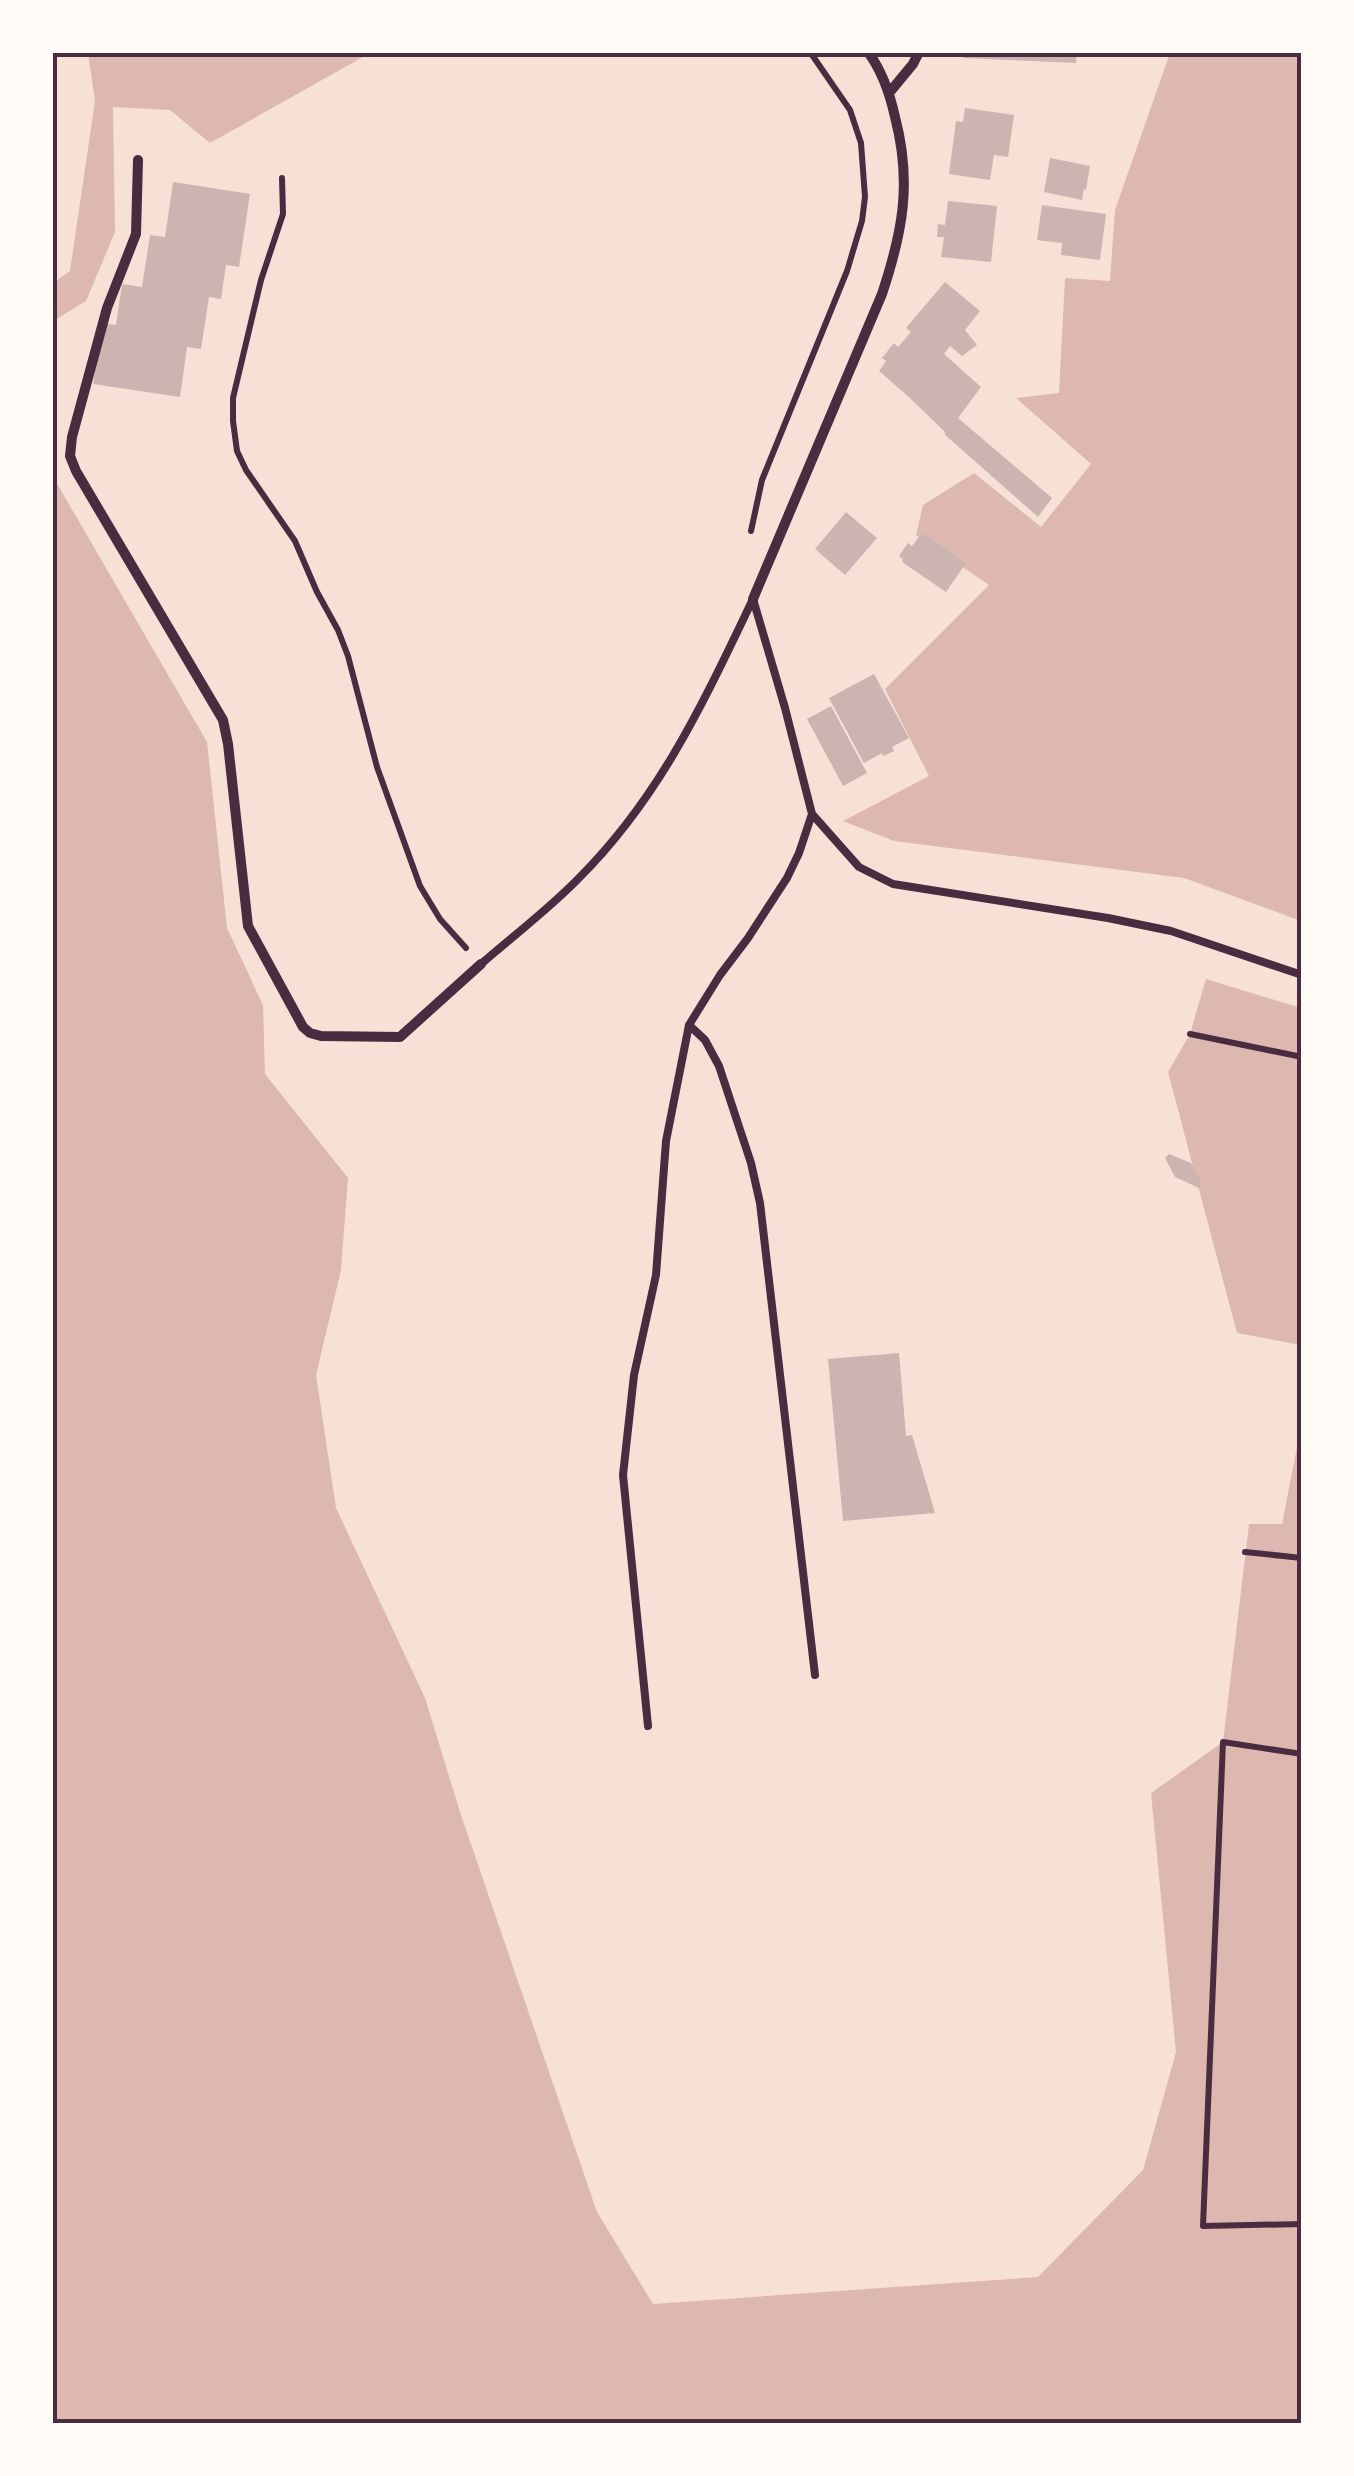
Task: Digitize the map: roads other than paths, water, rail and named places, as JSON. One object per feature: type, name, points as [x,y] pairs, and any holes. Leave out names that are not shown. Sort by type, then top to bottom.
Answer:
[{"type":"street","points":[[753,599],[896,254],[906,174],[890,93],[868,52]]},
{"type":"street","points":[[890,93],[919,52]]},
{"type":"street","points":[[138,160],[136,234],[108,308],[70,456],[223,720],[248,926],[303,1026],[310,1034],[321,1036],[400,1036],[481,964]]},
{"type":"lane","points":[[753,599],[812,814],[858,867],[893,884],[1171,931],[1302,974]]},
{"type":"lane","points":[[481,964],[579,878],[643,802],[690,730],[753,599]]},
{"type":"lane","points":[[648,1726],[623,1475],[634,1375],[656,1275],[666,1141],[689,1025],[787,878],[812,814]]},
{"type":"lane","points":[[689,1025],[705,1040],[720,1066],[752,1164],[760,1203],[816,1675]]}]
